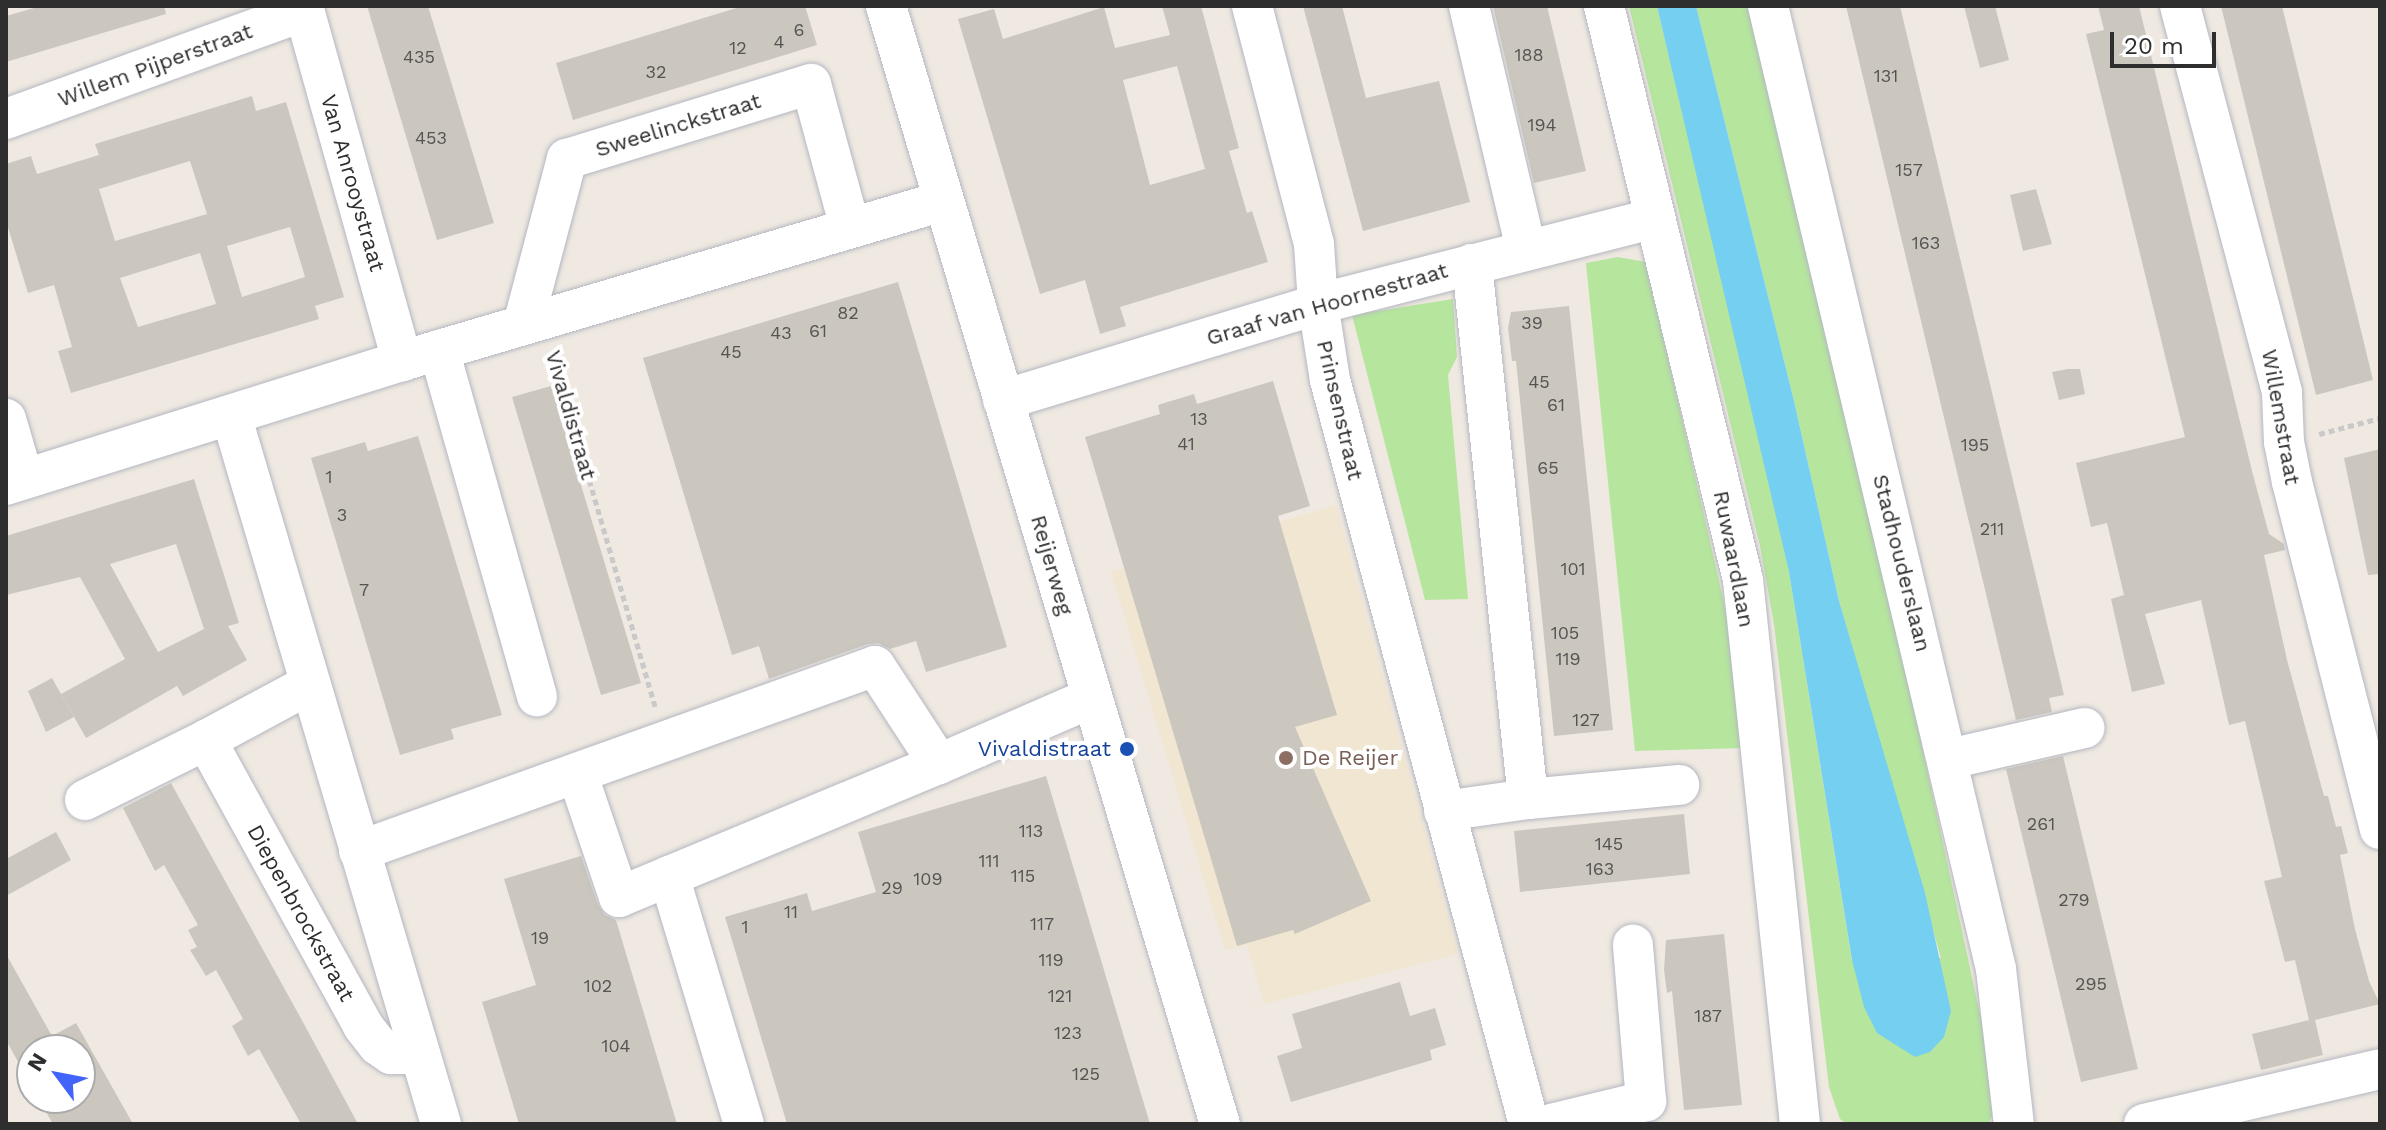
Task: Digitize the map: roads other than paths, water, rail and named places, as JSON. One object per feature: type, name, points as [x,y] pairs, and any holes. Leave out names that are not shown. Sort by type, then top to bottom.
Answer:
[{"type":"street","name":"Reijerweg","points":[[886,6],[1220,1124]]},
{"type":"street","name":"Prinsenstraat","points":[[1252,6],[1314,244],[1318,304],[1330,380],[1529,1124]]},
{"type":"street","points":[[1469,6],[1526,249]]},
{"type":"street","name":"Ruwaardlaan","points":[[1604,6],[1743,580],[1800,1124]]},
{"type":"street","name":"Stadhouderslaan","points":[[1768,6],[1949,759],[1996,969],[2014,1124]]},
{"type":"street","name":"Willemstraat","points":[[2180,6],[2282,393],[2284,442],[2380,829]]},
{"type":"street","name":"Willem Pijperstraat","points":[[6,119],[303,8]]},
{"type":"street","name":"Van Anrooystraat","points":[[303,8],[537,696]]},
{"type":"street","name":"Sweelinckstraat","points":[[533,322],[567,159],[811,84],[850,228]]},
{"type":"street","points":[[6,419],[15,481],[533,322],[943,201]]},
{"type":"street","name":"Graaf van Hoornestraat","points":[[1003,400],[1318,304],[1655,218]]},
{"type":"street","points":[[1472,264],[1528,799]]},
{"type":"street","points":[[231,415],[441,1124]]},
{"type":"street","points":[[359,851],[875,666],[939,764]]},
{"type":"street","points":[[85,800],[310,684]]},
{"type":"street","points":[[577,773],[619,897],[1091,698]]},
{"type":"street","points":[[1949,759],[2084,728]]},
{"type":"street","name":"Diepenbrockstraat","points":[[206,740],[363,1026],[378,1045],[391,1054],[420,1054]]},
{"type":"street","points":[[1444,811],[1528,799],[1679,785]]},
{"type":"street","points":[[669,876],[744,1124]]},
{"type":"street","points":[[1551,1124],[1646,1101],[1633,945]]},
{"type":"street","points":[[2144,1124],[2380,1069]]},
{"type":"water","points":[[1657,6],[1696,6],[1794,401],[1839,601],[1925,893],[1951,1011],[1944,1037],[1930,1052],[1915,1057],[1877,1033],[1864,1007],[1852,960],[1789,572]]},
{"type":"place","name":"Vivaldistraat","points":[[1127,749]]},
{"type":"place","name":"De Reijer","points":[[1286,758]]}]
